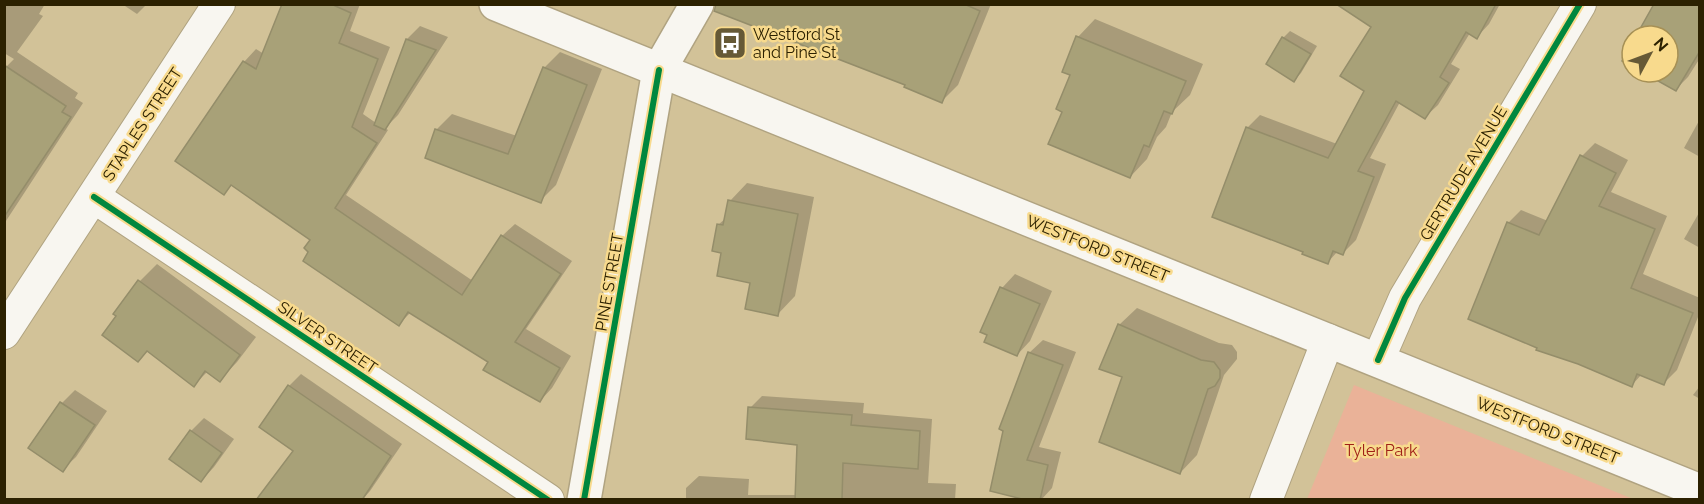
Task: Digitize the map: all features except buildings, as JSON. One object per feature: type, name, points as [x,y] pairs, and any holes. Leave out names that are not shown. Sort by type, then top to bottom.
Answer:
[{"type":"main road","name":"WESTFORD STREET","points":[[496,4],[1700,491]]},
{"type":"main road","name":"PINE STREET","points":[[584,500],[659,70],[697,4]]},
{"type":"street","name":"STAPLES STREET","points":[[4,333],[219,4]]},
{"type":"street","name":"GERTRUDE AVENUE","points":[[1378,360],[1405,298],[1580,4]]},
{"type":"street","name":"SILVER STREET","points":[[94,197],[548,500]]},
{"type":"street","points":[[1266,500],[1328,340]]},
{"type":"green space","name":"Tyler Park","points":[[1354,385],[1633,499],[1307,499]]},
{"type":"cycle path","points":[[1378,360],[1405,298],[1580,4]]},
{"type":"cycle path","points":[[584,500],[659,70]]},
{"type":"cycle path","points":[[94,197],[548,500]]},
{"type":"place","name":"Westford St and Pine St","points":[[730,43]]}]
